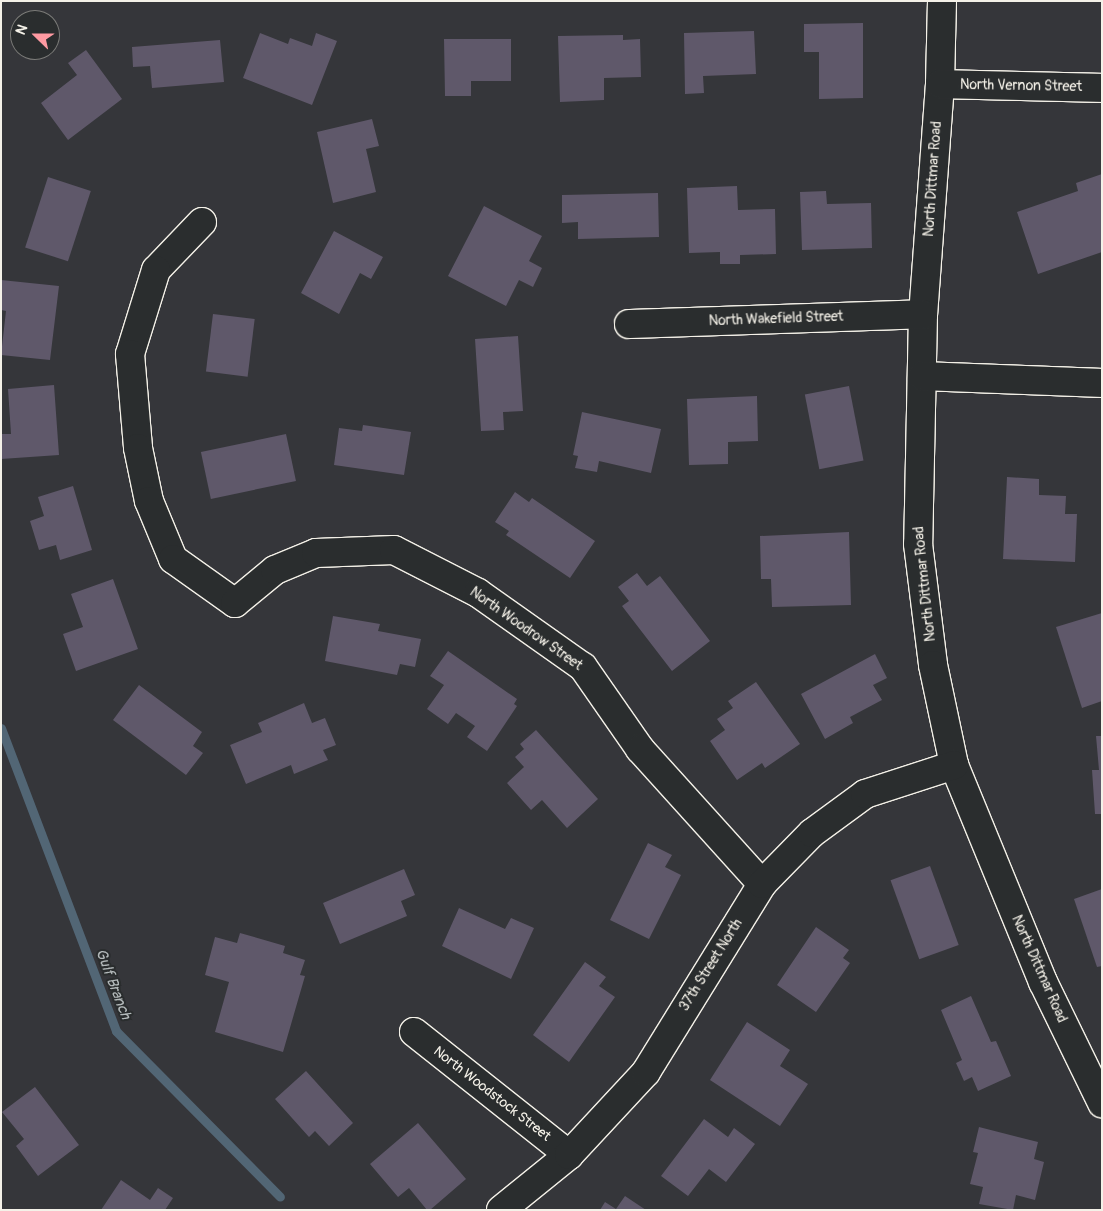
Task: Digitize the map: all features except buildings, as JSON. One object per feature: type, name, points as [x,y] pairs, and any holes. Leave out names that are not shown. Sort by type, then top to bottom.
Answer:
[{"type":"street","name":"North Dittmar Road","points":[[942,1],[940,84],[923,314],[918,544],[933,665],[954,765],[1043,982],[1102,1103]]},
{"type":"street","name":"North Vernon Street","points":[[940,84],[1102,88]]},
{"type":"street","name":"North Woodrow Street","points":[[202,222],[156,270],[130,354],[138,448],[149,501],[173,559],[235,603],[275,570],[316,553],[394,550],[478,593],[583,667],[640,749],[762,884]]},
{"type":"street","name":"North Wakefield Street","points":[[629,324],[923,314]]},
{"type":"street","points":[[922,376],[1102,383]]},
{"type":"street","name":"37th Street North","points":[[501,1210],[569,1155],[646,1072],[762,884],[812,833],[865,794],[954,765]]},
{"type":"street","name":"North Woodstock Street","points":[[414,1032],[569,1155]]},
{"type":"waterway","name":"Gulf Branch","points":[[1,728],[116,1031],[280,1197]]}]
